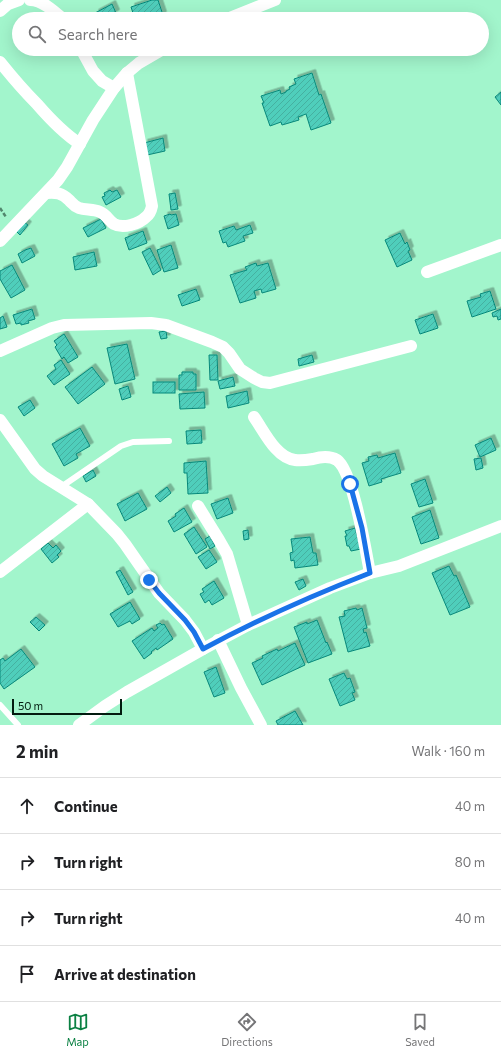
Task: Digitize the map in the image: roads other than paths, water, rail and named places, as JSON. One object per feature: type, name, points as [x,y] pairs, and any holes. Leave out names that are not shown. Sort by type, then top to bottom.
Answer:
[{"type":"street","points":[[0,11],[8,4],[19,0]]},
{"type":"street","points":[[30,0],[34,0],[55,12]]},
{"type":"street","points":[[245,12],[275,0]]},
{"type":"street","points":[[85,56],[93,71],[102,81],[114,88]]},
{"type":"street","points":[[0,240],[58,180],[67,167],[93,120],[114,88],[127,73],[139,63],[151,56]]},
{"type":"street","points":[[0,62],[14,80],[57,127],[68,137],[80,144]]},
{"type":"street","points":[[46,193],[56,192],[69,199],[73,205],[78,208],[102,212],[116,225],[123,226],[139,222],[150,213],[152,206],[127,73]]},
{"type":"street","points":[[427,272],[501,245]]},
{"type":"street","points":[[0,350],[52,328],[64,325],[151,323],[166,325],[223,347],[240,369],[262,382],[270,383],[411,346]]},
{"type":"street","points":[[254,417],[279,453],[286,457],[293,460],[328,458],[337,460],[343,466],[350,484],[362,528],[370,573]]},
{"type":"street","points":[[0,420],[35,469],[43,476],[88,504],[125,544],[159,593],[185,620],[194,632],[203,649]]},
{"type":"street","points":[[0,572],[88,504]]},
{"type":"street","points":[[198,506],[227,554],[248,625]]},
{"type":"street","points":[[79,725],[127,692],[218,640],[248,625],[324,591],[370,573],[399,566],[501,526]]},
{"type":"street","points":[[218,640],[261,725]]},
{"type":"lane","points":[[61,487],[121,446],[133,442],[170,441]]},
{"type":"lane","points":[[0,705],[18,725]]}]
